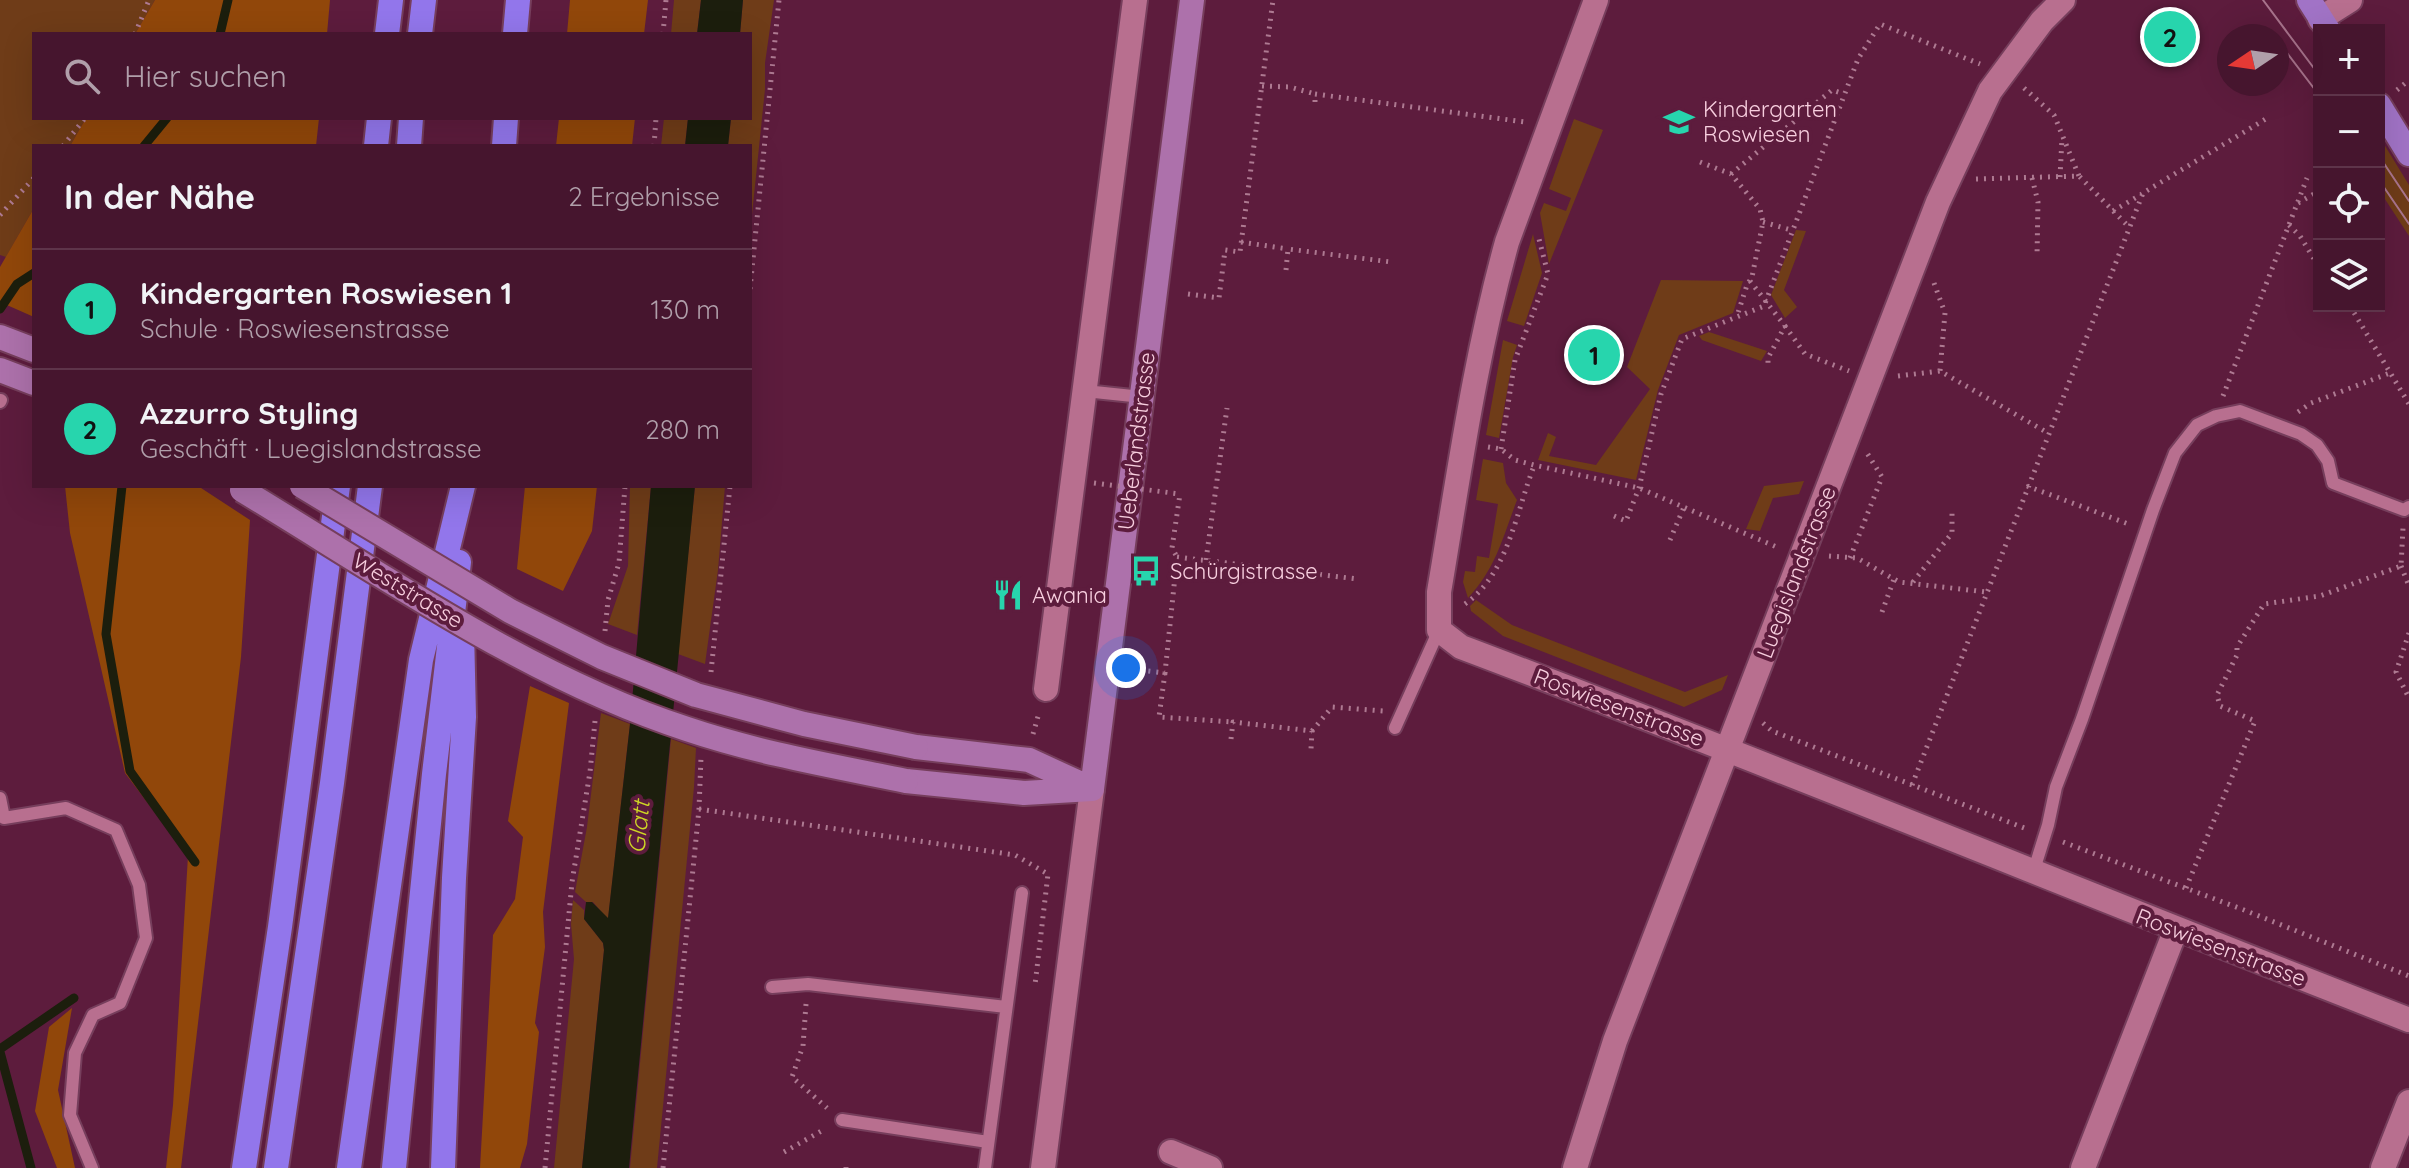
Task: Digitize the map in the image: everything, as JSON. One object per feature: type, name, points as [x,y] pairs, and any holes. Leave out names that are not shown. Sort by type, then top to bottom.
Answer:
[{"type":"highway","points":[[387,32],[391,0]]},
{"type":"highway","points":[[420,32],[424,0]]},
{"type":"highway","points":[[515,32],[518,0]]},
{"type":"highway","points":[[376,144],[379,120]]},
{"type":"highway","points":[[409,144],[411,120]]},
{"type":"highway","points":[[504,144],[506,120]]},
{"type":"highway","points":[[244,1168],[282,912],[338,488]]},
{"type":"highway","points":[[276,1168],[332,783],[370,488]]},
{"type":"highway","points":[[349,1168],[421,660],[464,488]]},
{"type":"highway","points":[[394,1168],[465,488]]},
{"type":"highway","points":[[443,1168],[454,878],[464,717],[461,544]]},
{"type":"main road","name":"Ueberlandstrasse","points":[[1092,789],[1192,0]]},
{"type":"main road","points":[[2385,115],[2409,154]]},
{"type":"main road","points":[[0,337],[32,349]]},
{"type":"main road","points":[[0,370],[32,382]]},
{"type":"main road","name":"Weststrasse","points":[[239,488],[500,645],[584,687],[686,729],[794,759],[906,781],[1024,793],[1092,789]]},
{"type":"main road","name":"Weststrasse","points":[[305,488],[510,611],[696,695],[804,724],[916,747],[1029,760],[1092,789]]},
{"type":"street","points":[[1046,689],[1135,0]]},
{"type":"street","points":[[1439,630],[1439,592],[1478,359],[1498,276],[1507,242],[1596,0]]},
{"type":"street","name":"Luegislandstrasse","points":[[1575,1168],[1615,1041],[1938,202],[1990,91],[2042,21],[2063,0]]},
{"type":"street","points":[[2319,16],[2350,0]]},
{"type":"street","name":"Roswiesenstrasse","points":[[1439,630],[1461,647],[1727,749],[2409,1020]]},
{"type":"street","name":"Ueberlandstrasse","points":[[1043,1168],[1092,789]]},
{"type":"street","points":[[2083,1168],[2176,929]]},
{"type":"street","points":[[2383,1168],[2409,1102]]},
{"type":"street","points":[[1171,1152],[1210,1168]]},
{"type":"lane","points":[[1085,391],[1142,397]]},
{"type":"lane","points":[[2033,873],[2056,787],[2153,510],[2175,453],[2197,425],[2216,416],[2240,411],[2286,429],[2317,445],[2328,461],[2333,483],[2407,509]]},
{"type":"lane","points":[[1395,728],[1439,630]]},
{"type":"lane","points":[[0,798],[4,818],[66,808],[116,830],[139,885],[146,938],[120,1003],[93,1015],[75,1053],[70,1115],[92,1168]]},
{"type":"lane","points":[[985,1168],[1022,893]]},
{"type":"lane","points":[[772,987],[808,984],[1006,1007]]},
{"type":"lane","points":[[842,1120],[988,1142]]},
{"type":"path","points":[[136,32],[149,0]]},
{"type":"path","points":[[663,32],[666,0]]},
{"type":"path","points":[[752,269],[779,0]]},
{"type":"path","points":[[1188,294],[1219,298],[1225,250],[1240,252],[1273,0]]},
{"type":"path","points":[[1614,516],[1626,521],[1639,488],[1661,394],[1682,339],[1764,306],[1858,59],[1880,24],[1985,66]]},
{"type":"path","points":[[2017,82],[2054,115],[2079,176],[2129,227]]},
{"type":"path","points":[[1262,86],[1290,87],[1384,107],[1529,124]]},
{"type":"path","points":[[1731,174],[1832,90],[1844,94]]},
{"type":"path","points":[[1315,94],[1315,102]]},
{"type":"path","points":[[2113,211],[2269,117]]},
{"type":"path","points":[[65,144],[83,120]]},
{"type":"path","points":[[654,144],[656,120]]},
{"type":"path","points":[[2060,177],[2062,134]]},
{"type":"path","points":[[1700,162],[1731,174],[1760,209],[1763,222],[1750,281],[1736,317]]},
{"type":"path","points":[[1965,180],[2079,176]]},
{"type":"path","points":[[2032,178],[2038,202],[2037,256]]},
{"type":"path","points":[[2216,416],[2307,178]]},
{"type":"path","points":[[0,215],[32,180]]},
{"type":"path","points":[[1912,785],[2143,193]]},
{"type":"path","points":[[2298,204],[2313,195]]},
{"type":"path","points":[[1763,222],[1791,230]]},
{"type":"path","points":[[2289,225],[2313,257]]},
{"type":"path","points":[[1536,226],[1548,274],[1515,360],[1499,449],[1515,460],[1639,488],[1784,550]]},
{"type":"path","points":[[1241,242],[1391,262]]},
{"type":"path","points":[[1286,270],[1288,249]]},
{"type":"path","points":[[1929,272],[1945,313],[1940,371]]},
{"type":"path","points":[[1750,281],[1805,354],[1854,373]]},
{"type":"path","points":[[2354,312],[2409,404]]},
{"type":"path","points":[[1768,364],[1768,358],[1785,326]]},
{"type":"path","points":[[1513,334],[1524,338]]},
{"type":"path","points":[[1889,377],[1940,371],[2048,433]]},
{"type":"path","points":[[2286,429],[2292,417],[2311,403],[2390,373]]},
{"type":"path","points":[[1206,560],[1227,408]]},
{"type":"path","points":[[1850,558],[1882,477],[1862,446]]},
{"type":"path","points":[[1464,605],[1487,582],[1503,555],[1534,465]]},
{"type":"path","points":[[1094,483],[1180,494],[1172,548],[1177,557],[1159,717],[1312,731]]},
{"type":"path","points":[[2027,486],[2134,526]]},
{"type":"path","points":[[595,648],[619,563],[625,488]]},
{"type":"path","points":[[710,681],[730,488]]},
{"type":"path","points":[[1670,540],[1684,507]]},
{"type":"path","points":[[2407,509],[2401,566],[2409,586]]},
{"type":"path","points":[[1912,583],[1952,533],[1952,512]]},
{"type":"path","points":[[1820,556],[1857,558],[1894,579],[1912,583],[1986,592]]},
{"type":"path","points":[[1177,557],[1357,579]]},
{"type":"path","points":[[2186,888],[2255,721],[2220,706],[2217,695],[2237,655],[2237,647],[2264,604],[2320,596],[2401,566]]},
{"type":"path","points":[[1882,612],[1894,579]]},
{"type":"path","points":[[2409,633],[2396,672],[2409,698]]},
{"type":"path","points":[[1106,684],[1140,670],[1165,673]]},
{"type":"path","points":[[1311,749],[1312,731],[1332,707],[1401,712]]},
{"type":"path","points":[[545,1168],[572,882],[597,709]]},
{"type":"path","points":[[1759,712],[1763,724],[1772,731],[2409,976]]},
{"type":"path","points":[[1231,739],[1233,722]]},
{"type":"path","points":[[663,1168],[699,809],[701,743]]},
{"type":"path","points":[[699,809],[1015,855],[1048,874],[1035,985]]},
{"type":"path","points":[[784,1152],[842,1120],[792,1077],[803,1046],[808,984]]},
{"type":"shaded area","points":[[0,0],[155,0],[136,32],[32,32],[32,120],[85,120],[71,144],[32,144],[32,212],[6,257],[0,255]]},
{"type":"shaded area","points":[[155,0],[330,0],[327,32],[136,32]]},
{"type":"shaded area","points":[[570,0],[648,0],[644,32],[567,32]]},
{"type":"shaded area","points":[[674,0],[701,0],[697,32],[671,32]]},
{"type":"shaded area","points":[[743,0],[774,0],[765,63],[752,215],[752,144],[728,144],[731,120],[752,120],[752,32],[740,32]]},
{"type":"shaded area","points":[[1574,119],[1603,130],[1549,264],[1540,213],[1544,203],[1566,211],[1571,198],[1549,189]]},
{"type":"shaded area","points":[[85,120],[319,120],[316,144],[71,144]]},
{"type":"shaded area","points":[[559,120],[635,120],[632,144],[556,144]]},
{"type":"shaded area","points":[[664,120],[688,120],[685,144],[661,144]]},
{"type":"shaded area","points":[[2385,146],[2409,185],[2409,236],[2385,199]]},
{"type":"shaded area","points":[[32,211],[32,316],[0,302],[0,267]]},
{"type":"shaded area","points":[[1796,230],[1806,231],[1784,290],[1797,307],[1785,318],[1771,295]]},
{"type":"shaded area","points":[[1533,234],[1542,273],[1524,326],[1507,321]]},
{"type":"shaded area","points":[[1661,280],[1743,281],[1733,313],[1679,335],[1658,390],[1636,480],[1538,460],[1548,433],[1556,437],[1549,456],[1596,465],[1650,389],[1627,367]]},
{"type":"shaded area","points":[[1709,332],[1767,351],[1761,361],[1702,340],[1699,336]]},
{"type":"shaded area","points":[[1503,340],[1517,345],[1499,438],[1486,435]]},
{"type":"shaded area","points":[[1483,459],[1503,463],[1506,483],[1517,500],[1492,564],[1468,598],[1463,582],[1465,571],[1475,572],[1477,556],[1489,558],[1498,504],[1476,500]]},
{"type":"shaded area","points":[[1804,481],[1799,494],[1773,498],[1760,531],[1746,529],[1764,486]]},
{"type":"shaded area","points":[[65,488],[201,488],[250,520],[241,657],[181,1168],[166,1168],[173,1105],[188,856],[125,773],[70,533]]},
{"type":"shaded area","points":[[525,488],[597,488],[592,531],[563,591],[517,569]]},
{"type":"shaded area","points":[[630,488],[651,488],[637,635],[608,624],[628,566]]},
{"type":"shaded area","points":[[695,488],[725,488],[705,664],[678,654]]},
{"type":"shaded area","points":[[1476,600],[1512,625],[1685,692],[1728,675],[1722,690],[1684,707],[1503,636],[1471,611],[1470,606]]},
{"type":"shaded area","points":[[530,686],[569,703],[543,912],[545,947],[535,1023],[539,1032],[527,1144],[520,1168],[480,1168],[493,935],[515,899],[523,837],[508,821]]},
{"type":"shaded area","points":[[601,713],[630,724],[608,920],[593,902],[586,902],[575,892],[587,827]]},
{"type":"shaded area","points":[[671,739],[696,748],[694,787],[657,1168],[630,1168]]},
{"type":"shaded area","points":[[573,900],[584,910],[584,919],[603,943],[604,950],[582,1168],[554,1168],[574,959],[571,924]]},
{"type":"shaded area","points":[[72,1008],[58,1090],[75,1168],[57,1168],[35,1111],[49,1027]]},
{"type":"water","points":[[701,0],[743,0],[740,32],[697,32]]},
{"type":"water","points":[[688,120],[731,120],[728,144],[685,144]]},
{"type":"water","name":"Glatt","points":[[651,488],[695,488],[629,1168],[582,1168],[604,950],[603,943],[584,919],[586,902],[592,902],[608,918],[630,724]]},
{"type":"waterway","points":[[220,32],[228,0]]},
{"type":"waterway","points":[[146,144],[165,120]]},
{"type":"waterway","points":[[0,309],[17,284],[32,274]]},
{"type":"waterway","points":[[122,488],[106,634],[130,771],[195,862]]},
{"type":"waterway","points":[[0,1049],[74,998]]},
{"type":"waterway","points":[[0,1052],[31,1168]]},
{"type":"tram line","points":[[2263,0],[2313,67]]},
{"type":"tram line","points":[[2289,55],[2313,87]]},
{"type":"tram line","points":[[2385,165],[2409,201]]},
{"type":"tram line","points":[[2385,189],[2409,224]]},
{"type":"place","name":"Azzurro Styling","points":[[2170,37]]},
{"type":"place","name":"Kindergarten Roswiesen","points":[[1679,122]]},
{"type":"place","name":"Kindergarten Roswiesen 1","points":[[1594,355]]},
{"type":"place","name":"Schürgistrasse","points":[[1146,571]]},
{"type":"place","name":"Awania","points":[[1008,595]]}]
